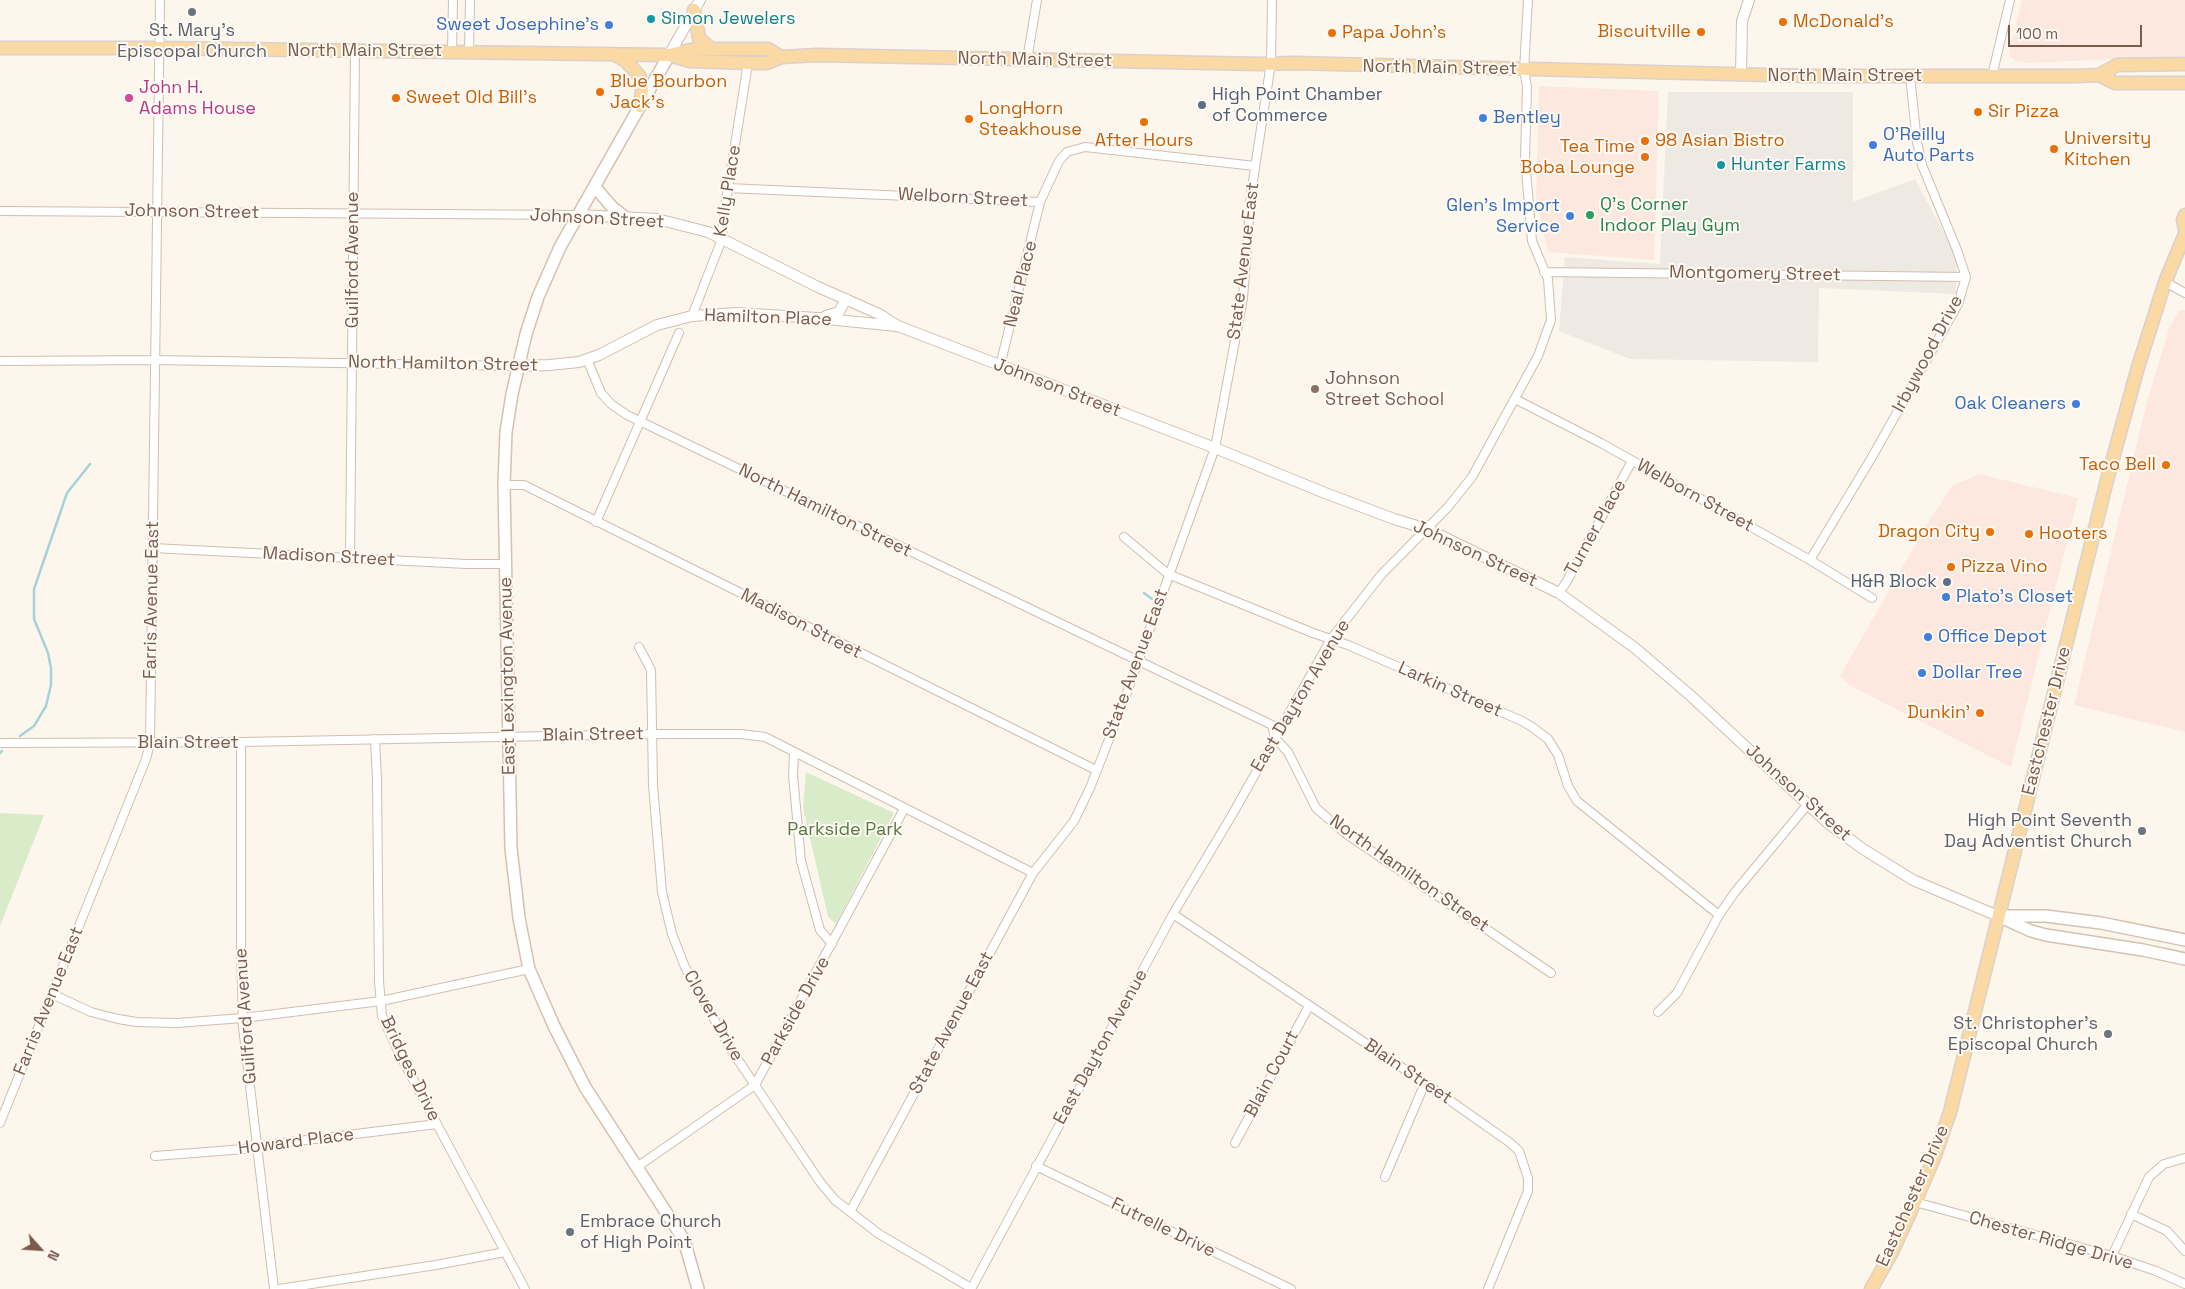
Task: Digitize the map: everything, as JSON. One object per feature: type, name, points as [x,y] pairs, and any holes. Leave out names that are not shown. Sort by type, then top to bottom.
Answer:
[{"type":"main road","points":[[697,5],[698,38],[711,49]]},
{"type":"main road","name":"North Main Street","points":[[0,48],[669,54],[695,49],[768,49],[781,57]]},
{"type":"main road","points":[[611,53],[626,60],[640,77],[642,90],[640,106]]},
{"type":"main road","name":"North Main Street","points":[[669,54],[690,61],[767,63],[781,57],[817,55],[1271,63],[1741,75],[2099,75],[2115,83],[2185,83]]},
{"type":"main road","name":"East Lexington Avenue","points":[[669,54],[560,247],[539,295],[518,366],[506,432],[504,485],[509,736],[513,876],[529,970],[554,1026],[585,1087],[684,1240],[698,1289]]},
{"type":"main road","name":"North Main Street","points":[[2099,75],[2117,65],[2185,64]]},
{"type":"main road","points":[[595,187],[612,207],[626,218]]},
{"type":"main road","points":[[2185,215],[2183,220],[2185,229]]},
{"type":"main road","name":"Eastchester Drive","points":[[1871,1289],[1891,1254],[1915,1202],[1934,1158],[1950,1112],[2107,480],[2138,367],[2165,282],[2185,234]]},
{"type":"main road","name":"Johnson Street","points":[[1998,916],[2046,916],[2137,930],[2185,940]]},
{"type":"main road","name":"Johnson Street","points":[[1998,916],[2031,931],[2046,935],[2143,950],[2185,959]]},
{"type":"street","name":"Farris Avenue East","points":[[0,1123],[146,759],[150,743],[160,0]]},
{"type":"street","points":[[452,51],[453,0]]},
{"type":"street","points":[[469,51],[470,0]]},
{"type":"street","points":[[1027,60],[1036,0]]},
{"type":"street","name":"State Avenue East","points":[[850,1212],[1033,873],[1074,821],[1122,706],[1215,448],[1243,298],[1255,166],[1271,63],[1272,0]]},
{"type":"street","name":"East Dayton Avenue","points":[[971,1288],[1173,914],[1232,815],[1331,639],[1381,575],[1427,529],[1472,477],[1538,356],[1551,320],[1548,279],[1532,241],[1525,158],[1527,87],[1524,70],[1528,0]]},
{"type":"street","points":[[1741,75],[1742,21],[1749,0]]},
{"type":"street","points":[[1992,76],[2010,0]]},
{"type":"street","points":[[669,54],[697,5]]},
{"type":"street","name":"Guilford Avenue","points":[[350,558],[355,52]]},
{"type":"street","name":"Kelly Place","points":[[692,316],[722,239],[748,62]]},
{"type":"street","name":"Irbywood Drive","points":[[1810,560],[1872,457],[1958,304],[1966,277],[1922,165],[1916,140],[1910,76]]},
{"type":"street","name":"Welborn Street","points":[[728,188],[1040,202],[1060,159],[1067,152],[1084,147],[1255,166]]},
{"type":"street","name":"Neal Place","points":[[1000,366],[1040,202]]},
{"type":"street","name":"Johnson Street","points":[[0,211],[579,215],[657,220],[708,232],[879,314],[898,326],[1394,519],[1427,529],[1559,593],[1635,648],[1691,696],[1829,824],[1913,880],[1998,916]]},
{"type":"street","name":"Montgomery Street","points":[[1544,272],[1966,277]]},
{"type":"street","points":[[2165,282],[2185,293]]},
{"type":"street","points":[[817,318],[839,312],[846,299]]},
{"type":"street","name":"Hamilton Place","points":[[587,359],[600,355],[657,325],[692,316],[737,314],[817,318],[898,326]]},
{"type":"street","points":[[596,522],[680,333]]},
{"type":"street","name":"North Hamilton Street","points":[[0,361],[154,360],[518,366],[549,365],[587,359],[601,392],[619,410],[640,422],[1272,725],[1275,738],[1288,752],[1316,808],[1345,833],[1552,973]]},
{"type":"street","name":"Welborn Street","points":[[1515,399],[1632,461],[1810,560],[1872,598]]},
{"type":"street","name":"Turner Place","points":[[1559,593],[1632,461]]},
{"type":"street","name":"Madison Street","points":[[504,485],[524,486],[1096,770]]},
{"type":"street","name":"Larkin Street","points":[[1124,537],[1168,574],[1331,639],[1532,727],[1548,739],[1558,755],[1568,786],[1577,801],[1719,915]]},
{"type":"street","name":"Madison Street","points":[[153,548],[467,564],[505,564]]},
{"type":"street","name":"Clover Drive","points":[[640,647],[652,670],[654,786],[662,892],[672,934],[685,967],[705,1006],[820,1182],[836,1200],[879,1234],[971,1288]]},
{"type":"street","name":"Blain Street","points":[[0,743],[241,742],[375,738],[741,734],[765,738],[1033,873]]},
{"type":"street","name":"Bridges Drive","points":[[375,738],[380,1001],[382,1016],[525,1289]]},
{"type":"street","name":"Guilford Avenue","points":[[241,742],[243,1018],[274,1289]]},
{"type":"street","points":[[794,753],[793,774],[801,861],[820,930],[832,944]]},
{"type":"street","points":[[1658,1012],[1677,994],[1719,915],[1753,868],[1808,804]]},
{"type":"street","name":"Parkside Drive","points":[[636,1167],[755,1085],[904,809]]},
{"type":"street","name":"Blain Street","points":[[1173,914],[1425,1083],[1519,1151],[1525,1164],[1528,1178],[1525,1202],[1488,1289]]},
{"type":"street","points":[[52,994],[91,1012],[137,1022],[177,1023],[243,1018],[380,1001],[529,970]]},
{"type":"street","name":"Blain Court","points":[[1235,1143],[1309,1006]]},
{"type":"street","points":[[1385,1177],[1425,1083]]},
{"type":"street","name":"Howard Place","points":[[155,1156],[257,1148],[266,1145],[437,1124]]},
{"type":"street","points":[[2112,1256],[2149,1177],[2164,1164],[2185,1158]]},
{"type":"street","name":"Futrelle Drive","points":[[1036,1166],[1291,1289]]},
{"type":"street","name":"Chester Ridge Drive","points":[[1915,1202],[2112,1256],[2156,1271],[2185,1284]]},
{"type":"street","points":[[2131,1214],[2167,1231],[2185,1250]]},
{"type":"street","points":[[279,1289],[436,1265],[505,1252]]},
{"type":"shaded area","points":[[2022,0],[2185,0],[2185,56],[2028,63],[2016,61],[2010,57],[2010,48]]},
{"type":"shaded area","points":[[1539,86],[1659,91],[1654,260],[1548,252],[1536,199]]},
{"type":"shaded area","points":[[1668,92],[1853,92],[1853,202],[1915,179],[1957,258],[1956,294],[1819,288],[1818,362],[1630,359],[1559,331],[1565,257],[1660,264]]},
{"type":"shaded area","points":[[2180,310],[2185,310],[2185,732],[2074,705],[2146,406],[2169,328]]},
{"type":"shaded area","points":[[1979,474],[2078,498],[2011,767],[1850,686],[1840,676],[1926,526],[1952,486]]},
{"type":"green space","name":"Parkside Park","points":[[806,772],[894,813],[836,924],[828,917],[803,807]]},
{"type":"green space","points":[[0,813],[44,815],[0,926]]},
{"type":"waterway","points":[[20,736],[34,726],[46,706],[51,685],[51,668],[48,653],[34,619],[34,589],[67,493],[90,464]]},
{"type":"waterway","points":[[1144,593],[1152,599]]},
{"type":"place","name":"St. Mary's Episcopal Church","points":[[192,12]]},
{"type":"place","name":"Simon Jewelers","points":[[651,19]]},
{"type":"place","name":"McDonald's","points":[[1783,22]]},
{"type":"place","name":"Sweet Josephine's","points":[[609,25]]},
{"type":"place","name":"Biscuitville","points":[[1701,32]]},
{"type":"place","name":"Papa John's","points":[[1332,33]]},
{"type":"place","name":"Blue Bourbon Jack's","points":[[600,92]]},
{"type":"place","name":"John H. Adams House","points":[[129,98]]},
{"type":"place","name":"Sweet Old Bill's","points":[[396,98]]},
{"type":"place","name":"High Point Chamber of Commerce","points":[[1202,105]]},
{"type":"place","name":"Sir Pizza","points":[[1978,112]]},
{"type":"place","name":"Bentley","points":[[1483,118]]},
{"type":"place","name":"LongHorn Steakhouse","points":[[969,119]]},
{"type":"place","name":"After Hours","points":[[1144,122]]},
{"type":"place","name":"98 Asian Bistro","points":[[1645,141]]},
{"type":"place","name":"O'Reilly Auto Parts","points":[[1873,145]]},
{"type":"place","name":"University Kitchen","points":[[2054,149]]},
{"type":"place","name":"Tea Time Boba Lounge","points":[[1645,157]]},
{"type":"place","name":"Hunter Farms","points":[[1721,165]]},
{"type":"place","name":"Q's Corner Indoor Play Gym","points":[[1590,215]]},
{"type":"place","name":"Glen's Import Service","points":[[1570,216]]},
{"type":"place","name":"Johnson Street School","points":[[1315,389]]},
{"type":"place","name":"Oak Cleaners","points":[[2076,404]]},
{"type":"place","name":"Taco Bell","points":[[2166,465]]},
{"type":"place","name":"Dragon City","points":[[1990,532]]},
{"type":"place","name":"Hooters","points":[[2029,534]]},
{"type":"place","name":"Pizza Vino","points":[[1951,567]]},
{"type":"place","name":"H&R Block","points":[[1947,582]]},
{"type":"place","name":"Plato's Closet","points":[[1946,597]]},
{"type":"place","name":"Office Depot","points":[[1928,637]]},
{"type":"place","name":"Dollar Tree","points":[[1922,673]]},
{"type":"place","name":"Dunkin'","points":[[1980,713]]},
{"type":"place","name":"High Point Seventh Day Adventist Church","points":[[2142,831]]},
{"type":"place","name":"St. Christopher's Episcopal Church","points":[[2108,1034]]},
{"type":"place","name":"Embrace Church of High Point","points":[[570,1232]]}]
